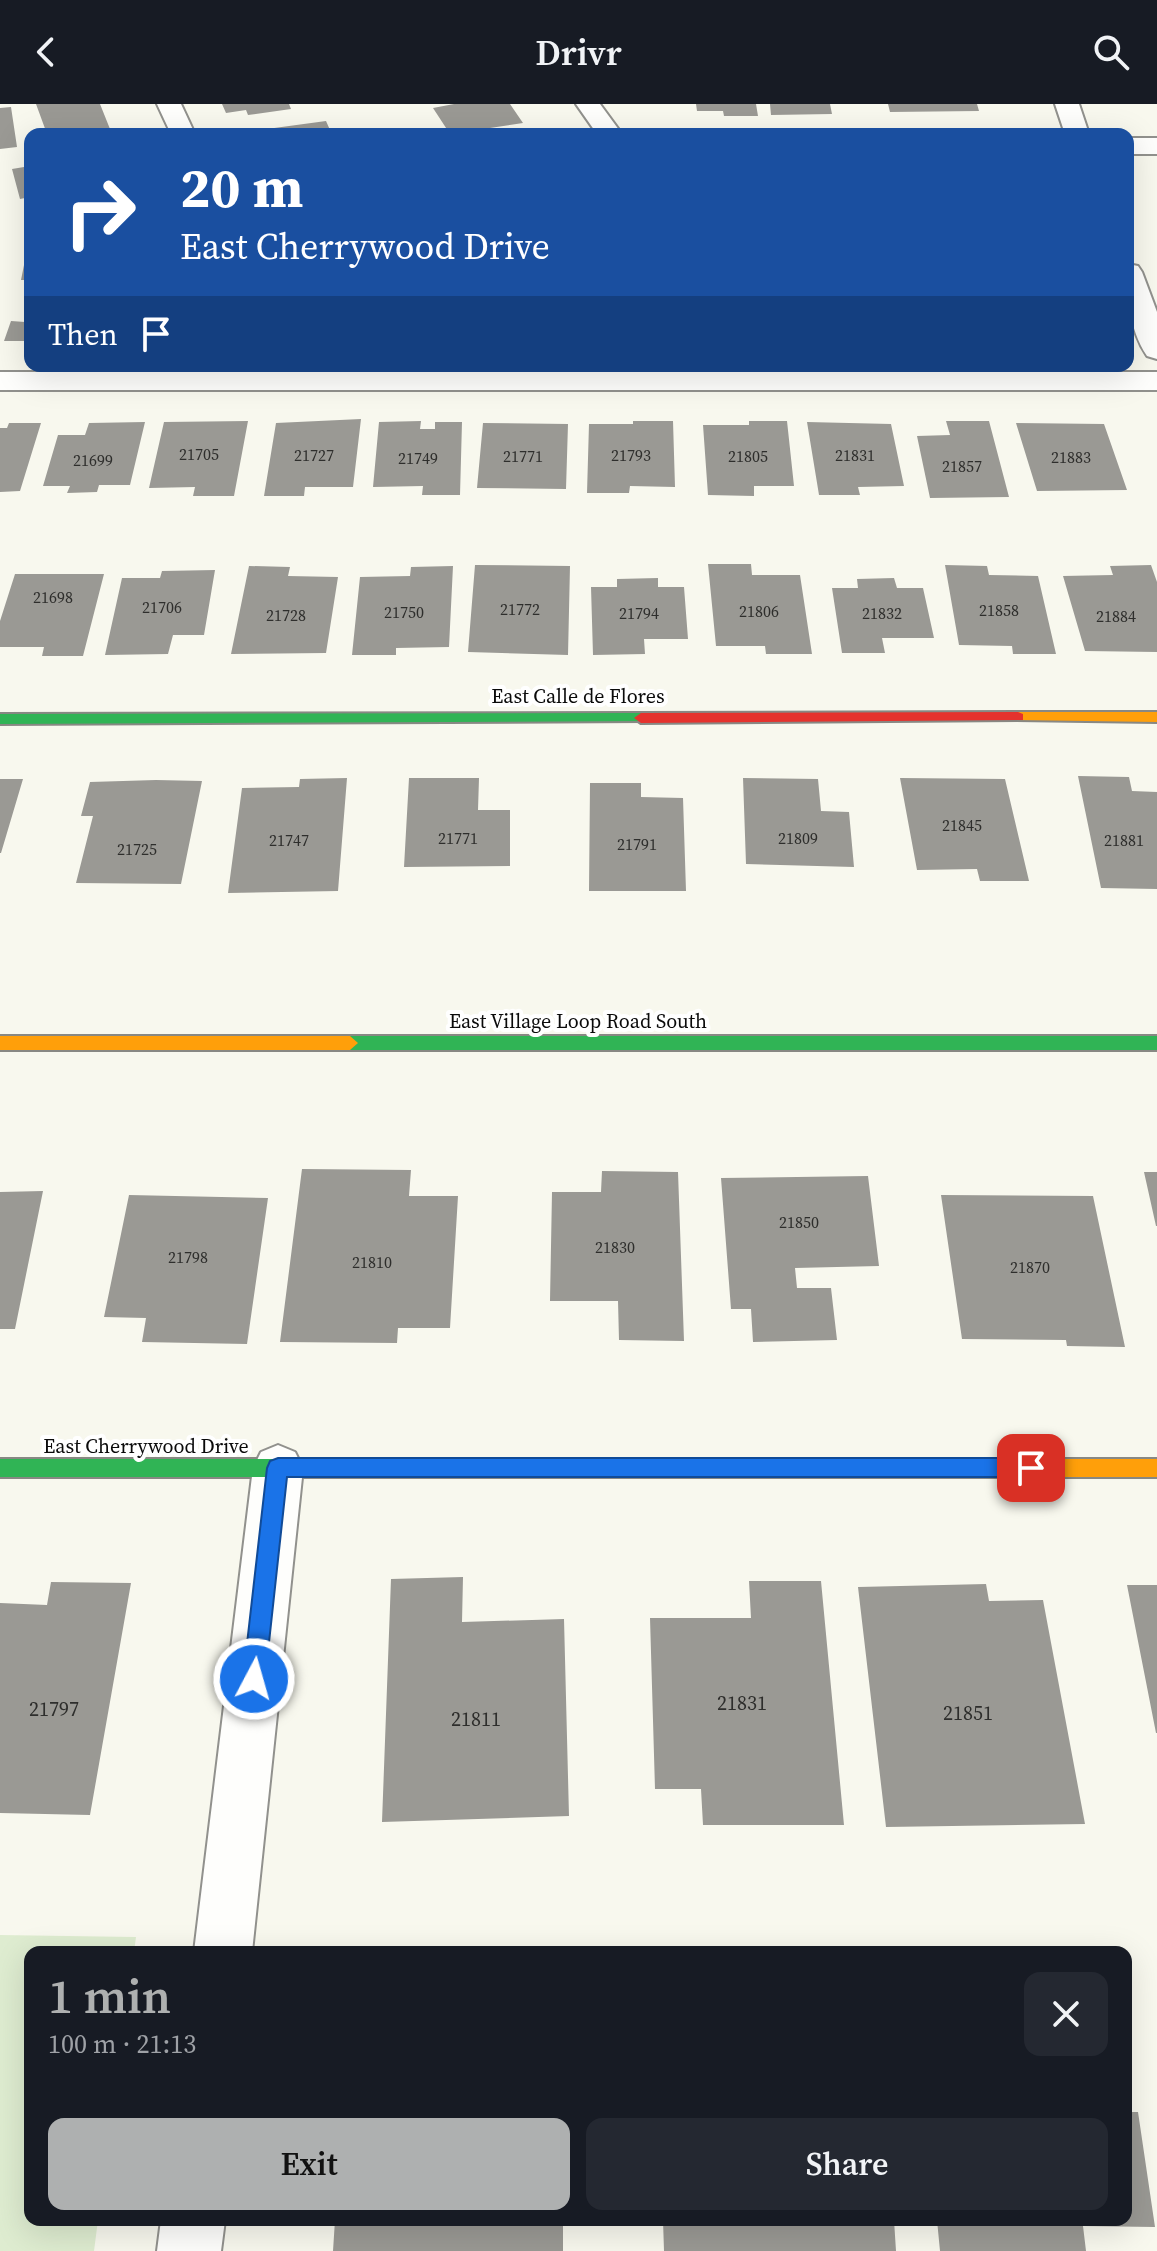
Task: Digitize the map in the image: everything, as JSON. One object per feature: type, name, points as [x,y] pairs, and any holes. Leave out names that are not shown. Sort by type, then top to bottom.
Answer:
[{"type":"street","points":[[169,104],[180,128]]},
{"type":"street","points":[[588,104],[606,128]]},
{"type":"street","points":[[1067,104],[1075,128]]},
{"type":"street","points":[[1134,146],[1157,146]]},
{"type":"street","points":[[1134,288],[1157,350]]},
{"type":"street","points":[[0,381],[190,374],[1157,381]]},
{"type":"street","name":"East Calle de Flores","points":[[0,719],[1157,717]]},
{"type":"street","name":"East Village Loop Road South","points":[[0,1043],[1157,1043]]},
{"type":"street","name":"East Cherrywood Drive","points":[[0,1468],[1157,1468]]},
{"type":"street","points":[[224,1946],[278,1468]]},
{"type":"street","points":[[189,2251],[192,2226]]},
{"type":"green space","points":[[0,1935],[136,1937],[135,1946],[24,1946],[24,2226],[97,2226],[94,2251],[0,2251]]},
{"type":"building","points":[[36,104],[100,104],[110,128],[45,128]]},
{"type":"building","points":[[222,104],[289,104],[291,109],[248,115],[246,110],[226,113]]},
{"type":"building","points":[[454,104],[510,104],[523,123],[490,128],[446,128],[433,108]]},
{"type":"building","points":[[696,104],[756,104],[758,116],[724,116],[723,111],[697,111]]},
{"type":"building","points":[[770,104],[830,104],[832,114],[771,115]]},
{"type":"building","points":[[888,104],[977,104],[979,111],[890,112]]},
{"type":"building","points":[[11,107],[17,147],[0,149],[0,108]]},
{"type":"building","points":[[326,121],[329,128],[275,128]]},
{"type":"building","points":[[24,167],[24,198],[20,199],[12,169]]},
{"type":"building","points":[[11,321],[24,322],[24,341],[4,341]]},
{"type":"building","points":[[361,419],[353,487],[305,487],[304,496],[264,496],[276,423]]},
{"type":"building","points":[[248,421],[234,496],[193,496],[195,487],[149,488],[164,422]]},
{"type":"building","points":[[421,421],[420,429],[435,429],[435,422],[462,422],[460,495],[422,495],[423,486],[373,487],[379,422]]},
{"type":"building","points":[[633,421],[673,421],[675,487],[630,486],[629,493],[587,493],[589,424],[633,424]]},
{"type":"building","points":[[749,421],[787,421],[794,486],[754,486],[754,496],[708,495],[703,425],[749,425]]},
{"type":"building","points":[[946,421],[989,421],[1009,497],[930,498],[917,436],[950,435]]},
{"type":"building","points":[[145,422],[130,485],[99,485],[97,492],[67,493],[70,486],[43,486],[58,435],[85,435],[89,423]]},
{"type":"building","points":[[807,422],[891,424],[904,486],[858,487],[860,495],[819,495]]},
{"type":"building","points":[[9,423],[41,423],[20,491],[0,492],[0,428],[7,428]]},
{"type":"building","points":[[483,423],[568,424],[566,489],[477,488]]},
{"type":"building","points":[[1016,423],[1104,424],[1127,490],[1037,491]]},
{"type":"building","points":[[708,564],[751,564],[752,575],[800,575],[812,654],[766,654],[765,646],[716,646]]},
{"type":"building","points":[[475,565],[570,566],[568,655],[468,652]]},
{"type":"building","points":[[945,565],[987,566],[989,575],[1038,576],[1056,654],[1013,654],[1012,646],[959,645]]},
{"type":"building","points":[[1151,565],[1157,582],[1157,652],[1085,651],[1063,576],[1113,575],[1110,566]]},
{"type":"building","points":[[249,566],[290,567],[288,576],[338,577],[326,653],[231,654]]},
{"type":"building","points":[[453,566],[449,647],[396,648],[396,655],[352,655],[360,577],[410,576],[411,567]]},
{"type":"building","points":[[215,570],[204,635],[173,635],[168,654],[105,655],[122,578],[160,578],[162,571]]},
{"type":"building","points":[[15,574],[104,574],[83,656],[42,656],[44,647],[0,647],[0,621]]},
{"type":"building","points":[[658,578],[658,587],[684,587],[688,639],[644,639],[645,654],[593,655],[591,587],[617,587],[617,579]]},
{"type":"building","points":[[894,578],[897,588],[923,588],[934,638],[882,638],[885,653],[842,653],[832,588],[858,588],[857,579]]},
{"type":"building","points":[[1078,776],[1129,777],[1132,791],[1157,792],[1157,889],[1101,888]]},
{"type":"building","points":[[347,778],[338,891],[228,893],[242,788],[299,787],[300,779]]},
{"type":"building","points":[[409,778],[479,778],[478,810],[510,810],[510,866],[404,867]]},
{"type":"building","points":[[743,778],[818,779],[821,811],[849,812],[854,867],[746,864]]},
{"type":"building","points":[[900,778],[1005,779],[1029,881],[980,881],[977,869],[917,870]]},
{"type":"building","points":[[0,779],[23,779],[1,853],[0,853]]},
{"type":"building","points":[[202,781],[181,884],[76,883],[93,816],[81,816],[90,782]]},
{"type":"building","points":[[590,783],[641,783],[641,797],[683,798],[686,891],[589,891]]},
{"type":"building","points":[[302,1169],[411,1170],[409,1196],[458,1196],[450,1328],[398,1328],[397,1343],[280,1342]]},
{"type":"building","points":[[602,1171],[678,1172],[684,1341],[619,1340],[618,1301],[550,1301],[552,1192],[601,1192]]},
{"type":"building","points":[[1144,1172],[1157,1172],[1157,1226],[1156,1226]]},
{"type":"building","points":[[868,1176],[879,1266],[795,1268],[797,1288],[831,1288],[837,1340],[753,1342],[751,1309],[731,1309],[721,1178]]},
{"type":"building","points":[[43,1191],[15,1329],[0,1329],[0,1192]]},
{"type":"building","points":[[129,1195],[268,1198],[247,1344],[142,1342],[146,1318],[104,1317]]},
{"type":"building","points":[[941,1195],[1093,1196],[1125,1347],[1067,1346],[1066,1340],[962,1339]]},
{"type":"building","points":[[463,1577],[462,1622],[564,1619],[569,1816],[382,1822],[391,1579]]},
{"type":"building","points":[[749,1581],[821,1581],[844,1825],[703,1825],[701,1789],[655,1789],[650,1618],[751,1618]]},
{"type":"building","points":[[51,1582],[131,1583],[90,1815],[0,1813],[0,1603],[47,1605]]},
{"type":"building","points":[[986,1584],[989,1601],[1043,1600],[1085,1824],[886,1827],[858,1587]]},
{"type":"building","points":[[1127,1585],[1157,1585],[1157,1733],[1156,1733]]},
{"type":"building","points":[[1132,2112],[1138,2112],[1155,2227],[1083,2226],[1132,2226]]},
{"type":"building","points":[[335,2226],[563,2226],[563,2251],[333,2251]]},
{"type":"building","points":[[663,2226],[894,2226],[896,2251],[664,2251]]},
{"type":"building","points":[[938,2226],[1083,2226],[1086,2251],[940,2251]]},
{"type":"traffic: fast","points":[[0,719],[641,718]]},
{"type":"traffic: fast","points":[[350,1043],[1157,1043]]},
{"type":"traffic: fast","points":[[0,1468],[846,1468]]},
{"type":"traffic: slow","points":[[1018,717],[1157,717]]},
{"type":"traffic: slow","points":[[0,1043],[350,1043]]},
{"type":"traffic: slow","points":[[846,1468],[1157,1468]]},
{"type":"traffic: jam","points":[[641,718],[1018,717]]},
{"type":"route","points":[[254,1679],[278,1468],[1031,1468]]}]
